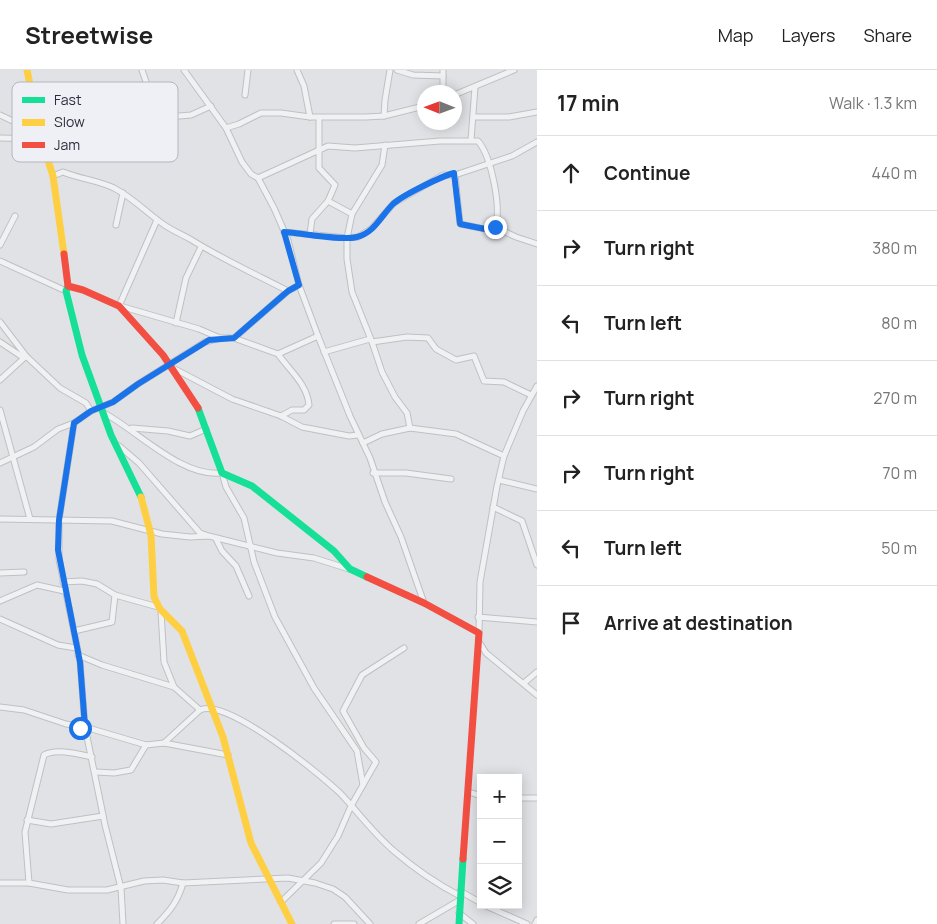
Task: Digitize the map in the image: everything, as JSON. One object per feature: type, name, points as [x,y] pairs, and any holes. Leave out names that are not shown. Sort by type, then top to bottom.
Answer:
[{"type":"main road","points":[[48,162],[53,176],[67,288],[82,355],[111,435],[119,446],[144,504],[151,532],[152,581],[159,610],[180,626],[211,708],[224,736],[249,838],[292,924]]},
{"type":"main road","points":[[67,288],[83,290],[120,306],[164,355],[168,365],[200,412],[209,443],[222,473],[252,486],[267,497],[334,551],[350,569],[424,603],[479,633],[459,924]]},
{"type":"street","points":[[142,70],[146,82]]},
{"type":"street","points":[[184,70],[226,128],[242,162],[251,174],[258,178],[284,232],[299,285],[324,352],[358,435],[370,458],[373,473],[402,537],[424,603]]},
{"type":"street","points":[[245,94],[248,70]]},
{"type":"street","points":[[297,70],[304,86],[310,118]]},
{"type":"street","points":[[384,116],[390,70]]},
{"type":"street","points":[[397,70],[413,74],[443,73]]},
{"type":"street","points":[[462,92],[514,70]]},
{"type":"street","points":[[471,140],[474,87]]},
{"type":"street","points":[[178,116],[191,115],[211,106]]},
{"type":"street","points":[[226,128],[240,124],[261,113],[281,113],[310,118],[384,116],[417,108]]},
{"type":"street","points":[[473,117],[509,118],[537,112]]},
{"type":"street","points":[[0,115],[12,121]]},
{"type":"street","points":[[310,234],[312,219],[328,201],[335,185],[319,168],[319,118]]},
{"type":"street","points":[[258,178],[296,162],[320,148],[471,140],[480,143],[488,162],[496,195],[497,214],[495,227]]},
{"type":"street","points":[[284,232],[347,238],[366,233],[394,203],[443,175],[455,175],[488,162],[512,156],[537,142]]},
{"type":"street","points":[[385,145],[382,165],[352,214],[347,238],[347,259],[352,292],[385,380],[407,413],[410,428]]},
{"type":"street","points":[[53,176],[63,172],[80,180],[102,182],[123,193],[157,220],[210,254],[266,278],[288,291]]},
{"type":"street","points":[[455,175],[460,224],[490,230],[495,227]]},
{"type":"street","points":[[116,225],[123,193]]},
{"type":"street","points":[[328,201],[352,214]]},
{"type":"street","points":[[0,245],[14,216]]},
{"type":"street","points":[[157,220],[120,306],[199,329],[220,338]]},
{"type":"street","points":[[495,227],[537,244]]},
{"type":"street","points":[[176,322],[186,278],[201,247]]},
{"type":"street","points":[[0,261],[67,288]]},
{"type":"street","points":[[234,338],[288,291],[299,285]]},
{"type":"street","points":[[0,322],[25,357]]},
{"type":"street","points":[[278,354],[318,336]]},
{"type":"street","points":[[324,352],[371,340],[406,337],[428,338],[436,349],[456,360],[474,356],[484,380],[504,382],[535,391],[504,456],[480,582],[479,633]]},
{"type":"street","points":[[0,463],[34,447],[58,429],[74,423],[91,411],[103,410],[168,365],[209,340],[220,338],[234,338],[278,354],[294,376],[302,382],[309,405],[304,410],[292,410],[280,416]]},
{"type":"street","points":[[0,342],[25,357],[60,388],[86,403],[91,411]]},
{"type":"street","points":[[0,380],[25,357]]},
{"type":"street","points":[[168,365],[232,399],[280,416],[302,427],[349,436],[358,435]]},
{"type":"street","points":[[0,410],[30,519]]},
{"type":"street","points":[[103,410],[173,459],[211,475],[222,473],[226,487],[244,518],[252,545],[254,562],[275,617],[314,688],[357,751],[363,785]]},
{"type":"street","points":[[74,423],[59,520],[58,550],[64,591],[78,655],[85,727],[96,772],[103,816],[121,888],[123,924]]},
{"type":"street","points":[[131,428],[168,431],[190,436],[206,428]]},
{"type":"street","points":[[363,443],[382,434],[410,428],[456,434],[504,456]]},
{"type":"street","points":[[119,446],[139,463],[200,533],[216,539],[252,545],[277,553],[314,558],[350,569]]},
{"type":"street","points":[[373,473],[406,473],[451,479]]},
{"type":"street","points":[[499,480],[537,489]]},
{"type":"street","points":[[493,507],[522,521],[537,565]]},
{"type":"street","points":[[0,519],[112,521],[151,532],[190,537],[209,536]]},
{"type":"street","points":[[216,539],[222,550],[236,566],[249,596]]},
{"type":"street","points":[[0,573],[24,572]]},
{"type":"street","points":[[64,582],[82,581],[90,585],[97,584],[115,595],[159,610],[164,662],[174,687]]},
{"type":"street","points":[[0,602],[37,585],[64,591]]},
{"type":"street","points":[[74,632],[112,622],[115,595]]},
{"type":"street","points":[[478,617],[537,622]]},
{"type":"street","points":[[0,619],[58,645],[76,648]]},
{"type":"street","points":[[479,642],[486,653],[537,695]]},
{"type":"street","points":[[280,902],[305,880],[321,862],[338,836],[351,806],[376,762],[364,748],[343,711],[362,675],[404,648]]},
{"type":"street","points":[[78,655],[102,665],[174,687],[200,710]]},
{"type":"street","points":[[524,683],[537,672]]},
{"type":"street","points":[[0,707],[24,710],[75,727],[85,727],[146,744],[164,743],[228,755]]},
{"type":"street","points":[[164,743],[200,710],[211,708],[234,716],[271,739],[328,784],[351,806],[377,836],[432,882],[477,901]]},
{"type":"street","points":[[96,772],[131,770],[146,744]]},
{"type":"street","points":[[29,883],[25,851],[27,820],[44,756],[49,753],[92,757]]},
{"type":"street","points":[[469,792],[477,795]]},
{"type":"street","points":[[522,798],[537,798]]},
{"type":"street","points":[[27,820],[51,824],[103,816]]},
{"type":"street","points":[[0,883],[29,883],[75,890],[121,888],[144,881],[168,880],[183,883],[269,877],[305,880],[340,892],[370,924]]},
{"type":"street","points":[[157,924],[174,906],[183,883]]},
{"type":"street","points":[[419,924],[460,895]]},
{"type":"street","points":[[493,909],[527,924]]},
{"type":"street","points":[[459,913],[473,924]]},
{"type":"street","points":[[535,924],[537,920]]},
{"type":"street","points":[[334,924],[354,924]]},
{"type":"traffic: fast","points":[[68,286],[66,291],[82,355],[111,435],[141,497]]},
{"type":"traffic: fast","points":[[198,408],[222,473],[252,486],[334,551],[350,569],[367,577]]},
{"type":"traffic: fast","points":[[459,924],[463,859]]},
{"type":"traffic: slow","points":[[27,70],[29,82]]},
{"type":"traffic: slow","points":[[48,162],[53,176],[64,254]]},
{"type":"traffic: slow","points":[[141,497],[151,535],[154,597],[160,609],[182,631],[223,737],[251,843],[292,924]]},
{"type":"traffic: jam","points":[[64,254],[68,286],[83,290],[119,306],[163,355],[198,408]]},
{"type":"traffic: jam","points":[[367,577],[424,603],[479,633],[463,859]]},
{"type":"route","points":[[80,728],[85,727],[80,662],[64,591],[58,550],[59,520],[74,423],[91,411],[113,402],[138,384],[209,340],[234,338],[238,332],[288,291],[299,285],[288,240],[284,232],[347,238],[358,237],[371,230],[394,203],[437,181],[443,175],[454,173],[460,224],[478,229],[490,230],[495,227]]}]
